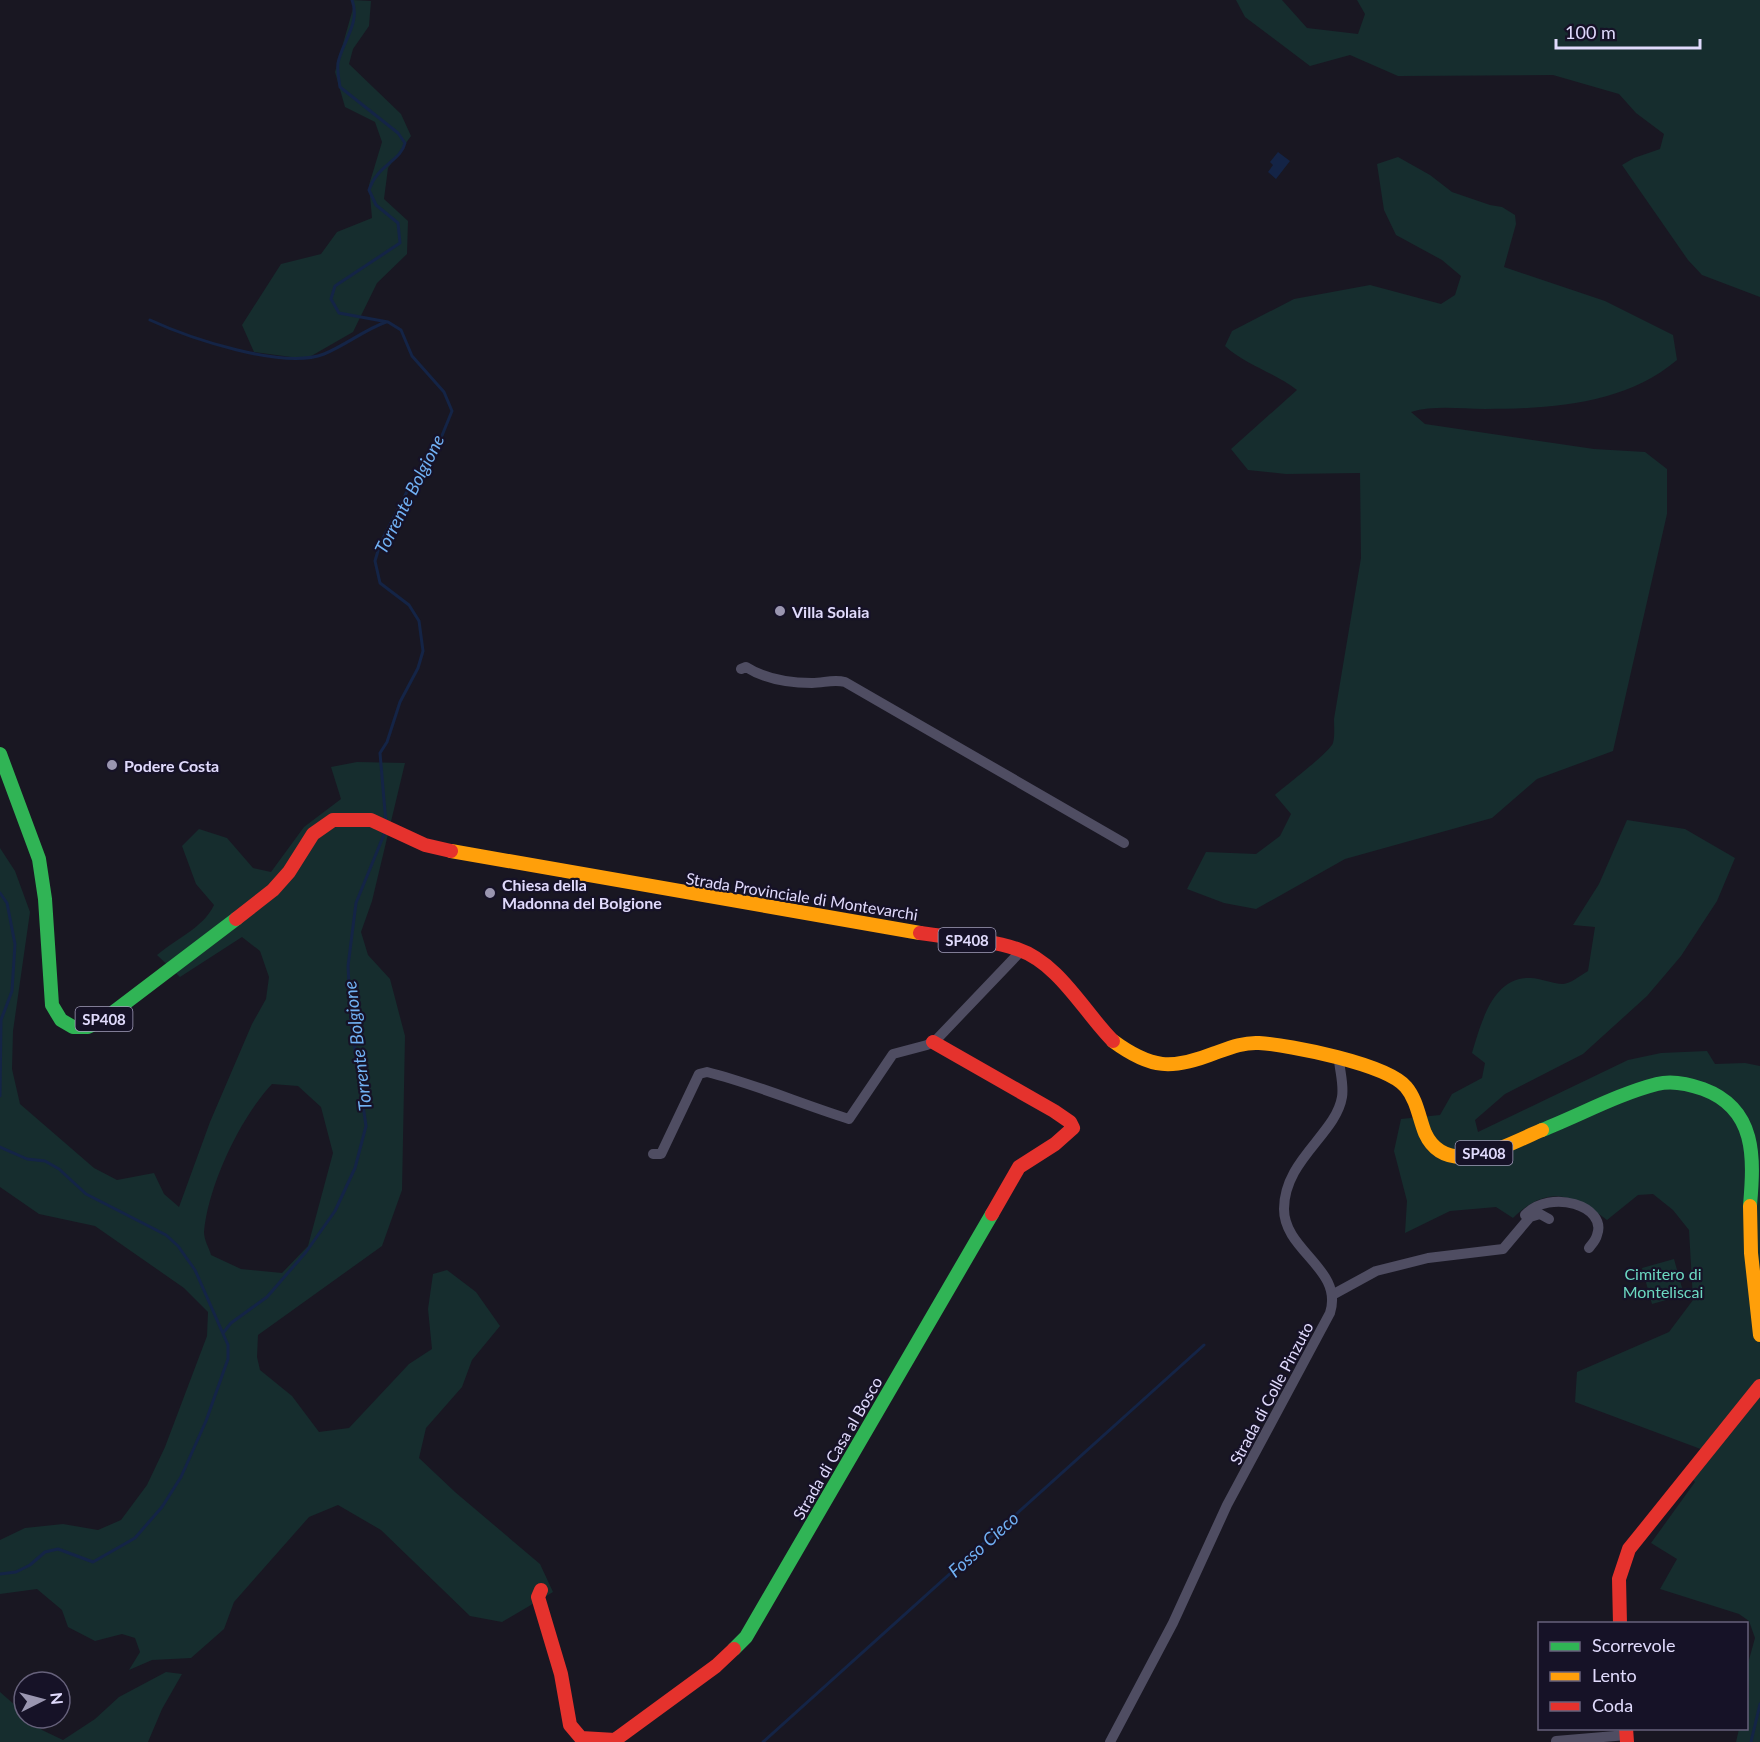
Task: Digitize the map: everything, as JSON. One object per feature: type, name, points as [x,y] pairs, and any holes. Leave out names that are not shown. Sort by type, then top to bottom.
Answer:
[{"type":"main road","name":"Strada Provinciale di Montevarchi","points":[[0,754],[39,859],[45,899],[52,1009],[61,1022],[74,1028],[87,1028],[103,1020],[273,890],[289,873],[309,838],[319,829],[333,820],[351,818],[374,822],[421,843],[531,867],[1021,951],[1048,968],[1120,1046],[1149,1063],[1178,1065],[1255,1042],[1378,1071],[1398,1080],[1413,1097],[1428,1140],[1440,1152],[1456,1157],[1488,1152],[1659,1083],[1692,1085],[1720,1097],[1740,1118],[1752,1149],[1749,1224],[1760,1335]]},
{"type":"main road","name":"Strada di Casa al Bosco","points":[[541,1590],[538,1597],[561,1674],[570,1725],[581,1738],[615,1740],[716,1666],[746,1637],[1019,1167],[1056,1144],[1073,1128],[1070,1122],[1037,1100],[951,1055],[933,1042]]},
{"type":"main road","points":[[1620,1622],[1619,1579],[1629,1549],[1748,1404],[1760,1386]]},
{"type":"street","points":[[741,669],[746,667],[779,681],[813,683],[836,680],[845,682],[1124,843]]},
{"type":"street","points":[[653,1154],[661,1154],[664,1151],[673,1126],[699,1074],[707,1072],[750,1083],[777,1096],[849,1119],[893,1054],[933,1042],[1021,951]]},
{"type":"street","points":[[1338,1060],[1343,1087],[1340,1105],[1298,1164],[1288,1188],[1284,1209],[1289,1230],[1326,1278],[1334,1293],[1376,1271],[1428,1258],[1503,1249],[1535,1214],[1549,1219]]},
{"type":"street","points":[[1516,1234],[1526,1213],[1534,1208],[1555,1200],[1570,1202],[1584,1208],[1595,1219],[1598,1235],[1589,1248]]},
{"type":"street","name":"Strada di Colle Pinzuto","points":[[1110,1742],[1173,1623],[1227,1505],[1330,1313],[1334,1293]]},
{"type":"street","points":[[1556,1740],[1605,1732],[1627,1735]]},
{"type":"green space","points":[[352,0],[371,1],[369,26],[353,49],[349,64],[401,114],[411,136],[388,168],[384,199],[408,221],[407,254],[377,283],[353,332],[306,359],[254,352],[242,325],[281,264],[321,254],[337,232],[372,218],[369,185],[382,142],[375,122],[345,107],[335,72],[354,5]]},
{"type":"green space","points":[[1236,0],[1282,0],[1307,28],[1358,34],[1365,14],[1357,0],[1760,0],[1760,297],[1702,275],[1688,260],[1622,165],[1660,149],[1664,134],[1636,113],[1619,94],[1553,75],[1398,76],[1350,55],[1310,66],[1245,17]]},
{"type":"green space","points":[[1398,157],[1430,175],[1452,192],[1502,207],[1515,215],[1516,224],[1504,267],[1605,301],[1673,335],[1677,360],[1657,375],[1611,395],[1536,408],[1438,408],[1411,412],[1425,424],[1594,449],[1645,452],[1667,469],[1667,514],[1613,751],[1537,779],[1492,818],[1345,859],[1256,909],[1224,903],[1187,889],[1206,852],[1256,854],[1280,836],[1291,814],[1275,795],[1316,761],[1333,743],[1334,719],[1361,558],[1360,473],[1286,474],[1248,470],[1231,449],[1297,390],[1242,359],[1225,346],[1232,331],[1294,299],[1370,285],[1441,304],[1455,295],[1461,276],[1442,260],[1396,235],[1384,210],[1377,164]]},
{"type":"green space","points":[[357,762],[405,763],[372,901],[361,932],[368,955],[390,979],[405,1036],[402,1190],[382,1246],[258,1335],[257,1357],[260,1370],[292,1396],[319,1432],[349,1428],[409,1364],[432,1349],[428,1309],[433,1274],[447,1270],[476,1292],[500,1326],[472,1360],[462,1387],[426,1428],[419,1458],[455,1492],[540,1564],[553,1592],[502,1622],[470,1616],[381,1530],[338,1505],[309,1517],[234,1602],[224,1629],[191,1658],[152,1660],[129,1670],[140,1652],[135,1638],[122,1634],[95,1641],[68,1627],[62,1610],[37,1589],[0,1594],[0,1540],[25,1528],[63,1524],[98,1530],[121,1520],[147,1485],[165,1447],[207,1336],[208,1312],[184,1288],[95,1226],[39,1214],[0,1187],[0,848],[15,871],[30,912],[13,1031],[12,1069],[20,1104],[94,1168],[117,1180],[154,1173],[164,1194],[179,1207],[210,1122],[252,1024],[266,999],[269,977],[260,951],[242,937],[180,977],[157,955],[203,920],[214,905],[196,884],[182,846],[199,829],[227,838],[253,868],[271,872],[304,827],[341,799],[331,767]],"holes":[[[272,1084],[298,1086],[321,1107],[333,1153],[308,1246],[282,1273],[241,1269],[211,1255],[204,1232],[212,1194],[237,1134],[260,1098]]]},
{"type":"green space","points":[[1627,820],[1685,829],[1735,858],[1717,901],[1681,956],[1647,996],[1583,1054],[1505,1094],[1475,1120],[1478,1132],[1628,1060],[1661,1053],[1707,1051],[1715,1064],[1745,1063],[1760,1066],[1760,1742],[1736,1742],[1739,1730],[1748,1730],[1748,1663],[1755,1638],[1749,1621],[1739,1614],[1660,1589],[1677,1559],[1651,1543],[1695,1482],[1693,1480],[1714,1454],[1575,1402],[1577,1372],[1669,1332],[1693,1300],[1689,1230],[1673,1210],[1653,1194],[1638,1195],[1607,1220],[1582,1204],[1560,1196],[1537,1201],[1513,1218],[1496,1207],[1450,1211],[1405,1233],[1407,1201],[1394,1151],[1401,1119],[1440,1115],[1452,1094],[1482,1078],[1485,1063],[1472,1053],[1490,1004],[1506,985],[1530,978],[1566,984],[1588,971],[1595,927],[1573,925],[1599,884]]},
{"type":"green space","name":"Cimitero di Monteliscai","points":[[1674,1259],[1684,1295],[1652,1304],[1642,1268]]},
{"type":"green space","points":[[166,1672],[182,1674],[162,1709],[148,1742],[0,1742],[0,1692],[12,1702],[12,1730],[42,1730],[63,1740],[95,1719],[119,1697]]},
{"type":"water","points":[[1278,152],[1290,161],[1276,179],[1268,172],[1273,165],[1270,162]]},
{"type":"waterway","name":"Torrente Bolgione","points":[[352,0],[353,25],[338,63],[340,87],[398,133],[405,143],[399,154],[377,175],[369,190],[376,205],[398,223],[400,243],[335,286],[331,299],[339,313],[388,322],[401,330],[412,356],[444,392],[452,411],[441,438],[414,478],[380,544],[375,561],[380,583],[409,605],[419,621],[423,651],[418,668],[400,702],[387,742],[380,753],[386,823]]},
{"type":"waterway","points":[[150,320],[211,343],[236,350],[285,358],[306,358],[324,354],[386,322]]},
{"type":"waterway","name":"Torrente Bolgione","points":[[223,1333],[231,1323],[267,1297],[306,1252],[335,1211],[355,1168],[366,1126],[351,1022],[348,966],[356,903],[385,832]]},
{"type":"waterway","points":[[0,893],[7,903],[15,944],[12,991],[1,1020],[0,1096]]},
{"type":"waterway","name":"Torrente Bolgione","points":[[0,1147],[27,1159],[45,1161],[59,1169],[86,1194],[166,1235],[178,1246],[195,1270],[228,1345],[228,1359],[206,1421],[181,1477],[162,1507],[135,1538],[93,1562],[58,1549],[45,1552],[30,1565],[16,1572],[0,1574]]},
{"type":"waterway","name":"Fosso Cieco","points":[[763,1742],[1204,1345]]},
{"type":"waterway","points":[[1751,1742],[1760,1704]]},
{"type":"traffic: fast","points":[[0,754],[39,859],[45,899],[52,1005],[61,1020],[73,1027],[88,1027],[103,1020],[236,919]]},
{"type":"traffic: fast","points":[[1542,1130],[1613,1099],[1657,1084],[1680,1083],[1703,1089],[1721,1098],[1734,1109],[1743,1122],[1751,1153],[1750,1206]]},
{"type":"traffic: fast","points":[[734,1649],[746,1637],[992,1214]]},
{"type":"traffic: slow","points":[[451,851],[920,933]]},
{"type":"traffic: slow","points":[[1113,1041],[1139,1057],[1162,1064],[1200,1059],[1253,1043],[1292,1047],[1359,1063],[1396,1079],[1406,1087],[1415,1103],[1425,1133],[1435,1147],[1448,1155],[1463,1157],[1479,1155],[1542,1130]]},
{"type":"traffic: slow","points":[[1750,1206],[1751,1253],[1760,1335]]},
{"type":"traffic: jam","points":[[236,919],[273,890],[289,872],[313,834],[333,820],[371,820],[425,845],[451,851]]},
{"type":"traffic: jam","points":[[920,933],[994,943],[1032,956],[1046,965],[1070,989],[1113,1041]]},
{"type":"traffic: jam","points":[[933,1042],[1054,1111],[1070,1122],[1073,1128],[1055,1144],[1019,1167],[992,1214]]},
{"type":"traffic: jam","points":[[1620,1622],[1619,1579],[1629,1549],[1760,1386]]},
{"type":"traffic: jam","points":[[541,1590],[538,1597],[561,1674],[570,1725],[581,1738],[615,1740],[716,1666],[734,1649]]},
{"type":"traffic: jam","points":[[1626,1730],[1627,1742]]},
{"type":"place","name":"Villa Solaia","points":[[780,611]]},
{"type":"place","name":"Podere Costa","points":[[112,765]]},
{"type":"place","name":"Chiesa della Madonna del Bolgione","points":[[490,893]]}]
